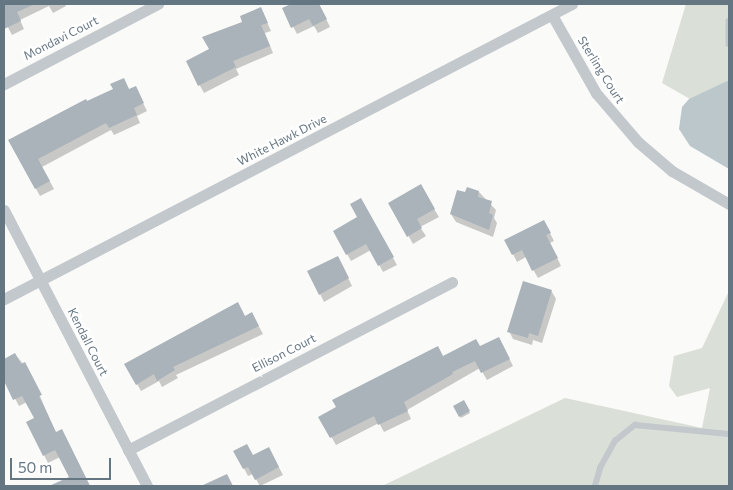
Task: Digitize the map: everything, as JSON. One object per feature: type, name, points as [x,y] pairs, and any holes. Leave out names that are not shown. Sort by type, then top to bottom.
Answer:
[{"type":"street","name":"Mondavi Court","points":[[4,84],[158,4]]},
{"type":"street","name":"White Hawk Drive","points":[[4,299],[572,4]]},
{"type":"street","name":"Sterling Court","points":[[552,15],[596,93],[638,142],[672,171],[729,204]]},
{"type":"street","name":"Kendall Court","points":[[4,210],[147,486]]},
{"type":"street","name":"Ellison Court","points":[[128,450],[452,282]]},
{"type":"lane","points":[[729,21],[729,44]]},
{"type":"lane","points":[[595,486],[613,444],[629,428],[642,425],[729,434]]},
{"type":"shaded area","points":[[686,4],[729,4],[729,80],[690,99],[662,83]]},
{"type":"shaded area","points":[[729,80],[729,169],[690,146],[679,129],[682,107],[689,99]]},
{"type":"shaded area","points":[[729,291],[729,486],[382,486],[565,398],[702,428],[710,388],[677,397],[669,386],[674,356],[702,348]]},
{"type":"building","points":[[4,4],[35,4],[17,12],[21,21],[4,29]]},
{"type":"building","points":[[291,4],[319,4],[327,19],[313,26],[309,19],[291,28],[282,8]]},
{"type":"building","points":[[261,7],[268,23],[261,25],[270,46],[233,61],[236,67],[198,86],[186,61],[209,49],[202,37],[242,22],[240,16]]},
{"type":"building","points":[[124,78],[129,89],[136,86],[144,103],[134,108],[137,115],[109,128],[106,123],[38,159],[50,181],[35,189],[8,140],[86,99],[87,101],[113,89],[110,84]]},
{"type":"building","points":[[421,184],[435,209],[417,219],[422,228],[407,237],[388,203]]},
{"type":"building","points":[[467,187],[479,191],[478,197],[492,201],[489,213],[493,215],[489,230],[450,214],[457,190],[465,192]]},
{"type":"building","points":[[361,198],[394,257],[378,266],[366,244],[346,255],[333,231],[357,217],[350,204]]},
{"type":"building","points":[[544,220],[551,233],[546,235],[558,258],[532,271],[522,250],[512,255],[504,240]]},
{"type":"building","points":[[338,256],[349,278],[319,295],[307,271]]},
{"type":"building","points":[[523,281],[552,290],[538,336],[529,333],[528,338],[507,332]]},
{"type":"building","points":[[238,302],[245,316],[252,312],[259,326],[173,367],[175,370],[157,381],[154,374],[136,385],[124,364]]},
{"type":"building","points":[[499,337],[510,359],[481,373],[475,361],[452,372],[453,374],[404,402],[408,411],[378,425],[374,416],[330,438],[318,417],[336,407],[332,400],[438,346],[443,356],[476,339],[480,346]]},
{"type":"building","points":[[15,353],[21,364],[25,362],[42,395],[39,396],[56,432],[62,429],[90,486],[49,486],[69,477],[55,450],[43,456],[26,422],[34,418],[22,396],[13,400],[4,381],[4,359]]},
{"type":"building","points":[[464,400],[470,411],[459,417],[453,406]]},
{"type":"building","points":[[247,444],[253,455],[269,447],[279,467],[255,480],[248,467],[243,469],[233,451]]},
{"type":"building","points":[[227,474],[233,486],[201,486]]}]
